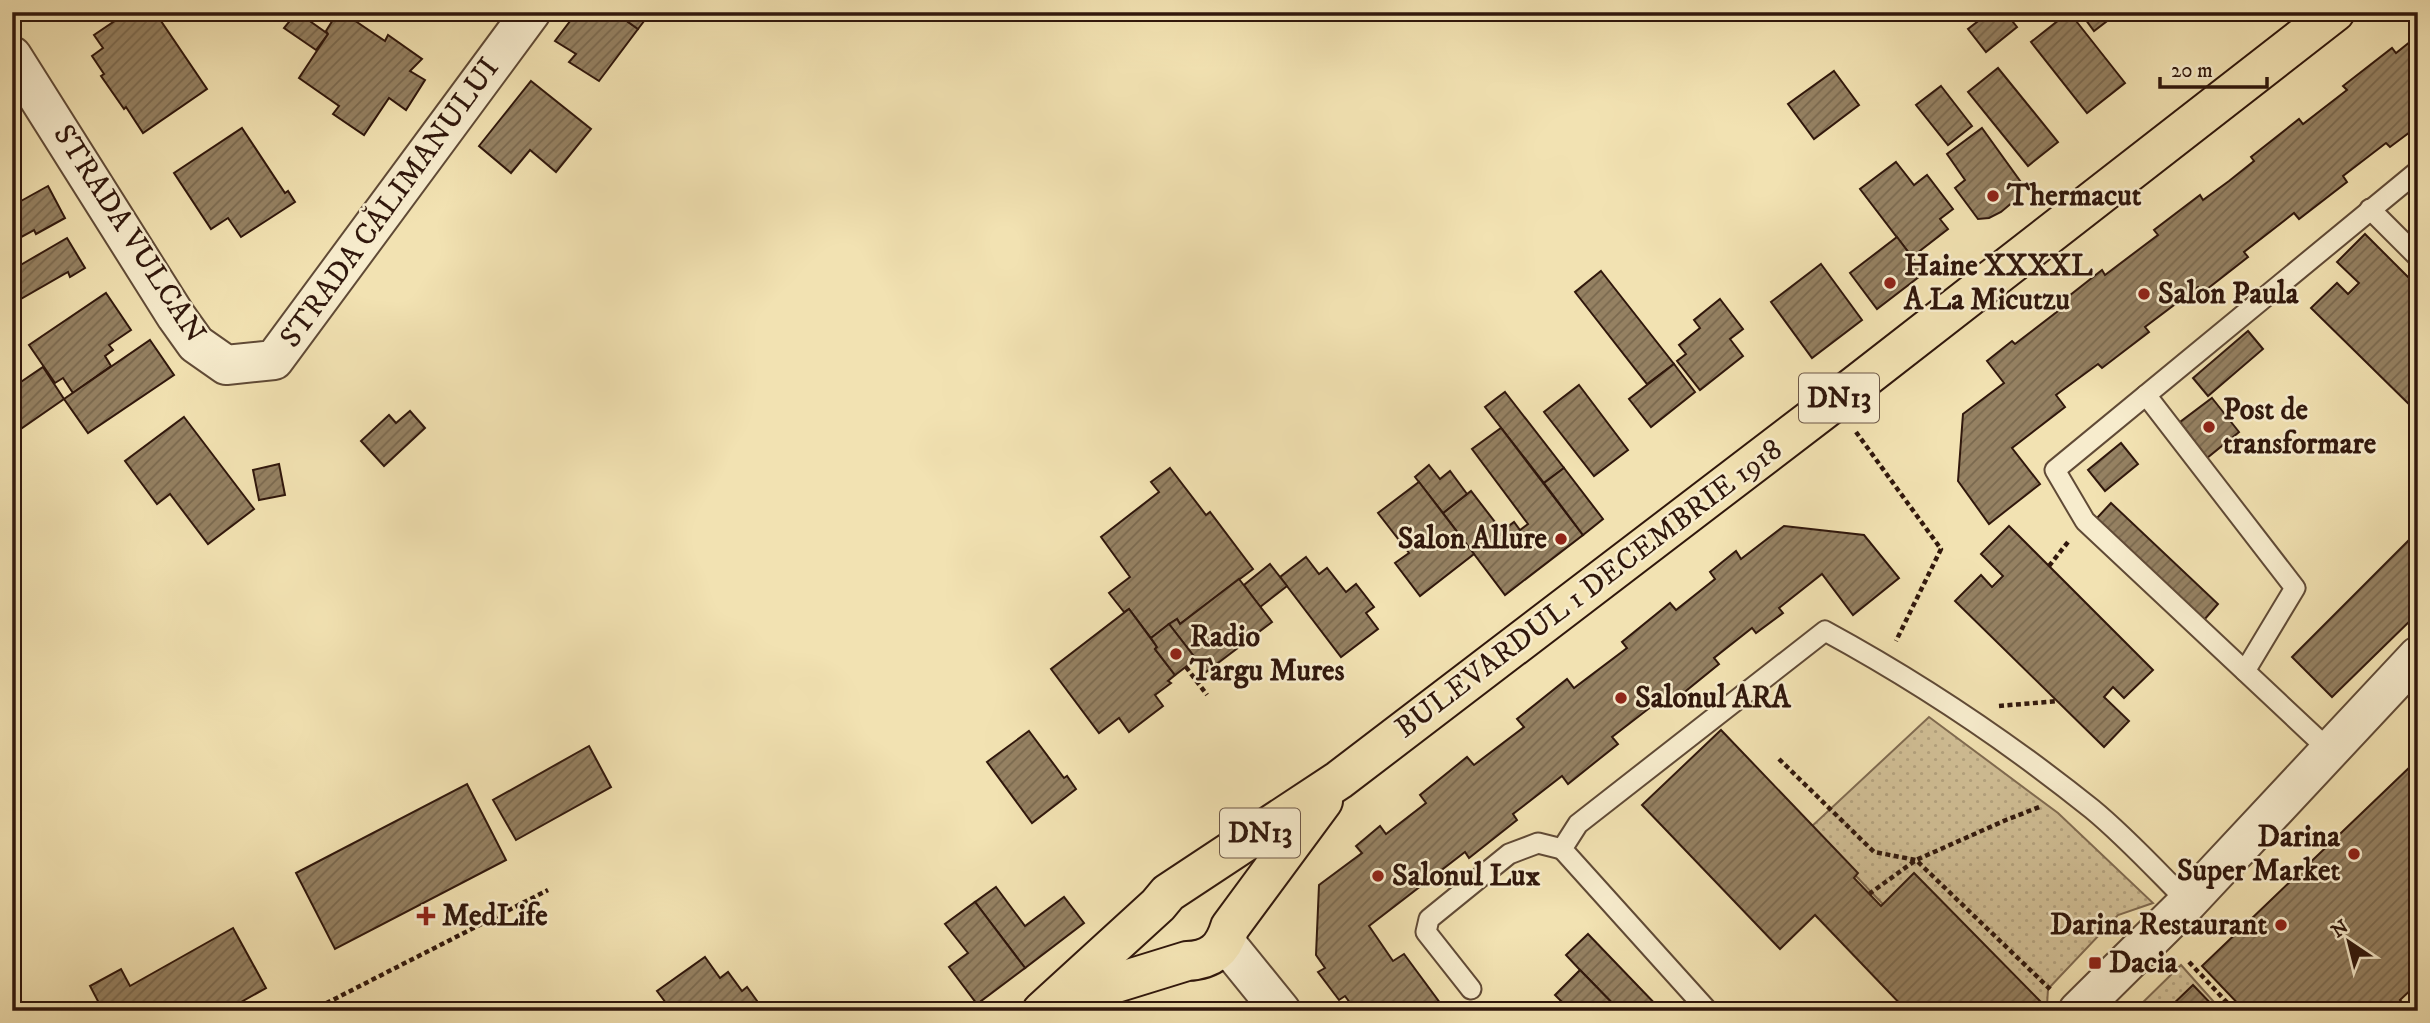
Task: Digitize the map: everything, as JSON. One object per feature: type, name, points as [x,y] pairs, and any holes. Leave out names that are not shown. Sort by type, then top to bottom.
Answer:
[{"type":"main road","name":"BULEVARDUL 1 DECEMBRIE 1918","points":[[1048,1006],[1169,896],[1339,780],[1835,402],[2336,12]]},
{"type":"main road","name":"BULEVARDUL 1 DECEMBRIE 1918","points":[[1048,1006],[1211,948],[1339,780]]},
{"type":"main road","points":[[1196,885],[1210,889],[1222,899],[1228,912],[1211,948],[1173,957],[1158,941],[1153,919],[1169,896],[1196,885]]},
{"type":"street","name":"STRADA CĂLIMANULUI","points":[[274,360],[531,12]]},
{"type":"street","name":"STRADA VULCAN","points":[[12,56],[196,344],[226,365],[274,360]]},
{"type":"street","points":[[2068,1004],[2188,902],[2418,656]]},
{"type":"street","points":[[2330,751],[2406,693],[2418,690]]},
{"type":"street","points":[[1211,948],[1278,1009]]},
{"type":"lane","points":[[2330,751],[2085,521],[2055,470],[2418,171]]},
{"type":"lane","points":[[2370,209],[2418,257]]},
{"type":"lane","points":[[2146,394],[2295,588],[2245,671]]},
{"type":"lane","points":[[1562,849],[1578,824],[1825,631],[1885,664],[2072,794],[2093,810],[2188,902]]},
{"type":"lane","points":[[1471,989],[1426,932],[1429,919],[1509,854],[1538,844],[1562,849],[1708,1011]]},
{"type":"path","points":[[1854,429],[1941,549],[1885,664]]},
{"type":"path","points":[[1186,667],[1207,695]]},
{"type":"path","points":[[1953,710],[2058,701]]},
{"type":"path","points":[[1779,759],[1874,852],[1916,860],[2068,1004]]},
{"type":"path","points":[[1869,894],[1916,860],[2072,794]]},
{"type":"path","points":[[312,1011],[548,890]]},
{"type":"path","points":[[2189,962],[2235,1011]]},
{"type":"shaded area","points":[[1929,717],[2058,813],[2153,903],[2118,915],[2048,989],[2047,1006],[2042,1011],[1985,1011],[1810,828]]},
{"type":"shaded area","points":[[2181,965],[2222,1011],[2134,1011]]},
{"type":"building","points":[[117,12],[174,12],[161,21],[207,89],[143,133],[101,76],[104,74],[92,56],[103,48],[94,35],[119,18]]},
{"type":"building","points":[[297,12],[328,34],[316,50],[284,28]]},
{"type":"building","points":[[338,12],[342,12],[385,41],[388,35],[422,59],[410,71],[425,80],[406,110],[389,98],[364,135],[333,114],[339,106],[299,78],[328,34],[326,31]]},
{"type":"building","points":[[577,12],[614,12],[638,29],[599,81],[569,62],[576,54],[555,41]]},
{"type":"building","points":[[614,12],[651,12],[638,29]]},
{"type":"building","points":[[1990,12],[2005,12],[2017,27],[1986,52],[1968,29]]},
{"type":"building","points":[[2069,12],[2125,83],[2087,113],[2031,42]]},
{"type":"building","points":[[2080,12],[2119,12],[2094,31]]},
{"type":"building","points":[[2411,41],[2418,42],[2418,126],[2390,147],[2386,143],[2343,176],[2347,182],[2299,219],[2294,213],[2244,252],[2248,257],[2202,293],[2198,287],[2145,327],[2149,332],[2102,368],[2098,364],[2056,395],[2065,407],[2012,448],[2040,484],[1989,524],[1958,481],[1963,414],[2004,383],[1987,361],[2012,341],[2015,344],[2058,311],[2055,307],[2102,270],[2105,275],[2158,235],[2154,230],[2200,195],[2203,200],[2229,181],[2254,161],[2251,157],[2299,119],[2303,124],[2347,90],[2343,86],[2392,48],[2396,53]]},
{"type":"building","points":[[1998,68],[2058,142],[2028,166],[1968,92]]},
{"type":"building","points":[[1834,71],[1859,105],[1814,139],[1788,104]]},
{"type":"building","points":[[531,81],[591,129],[556,172],[530,150],[511,173],[479,146]]},
{"type":"building","points":[[1941,86],[1972,126],[1948,145],[1916,105]]},
{"type":"building","points":[[242,128],[285,193],[288,191],[295,202],[241,237],[228,218],[211,229],[174,173]]},
{"type":"building","points":[[1982,128],[2023,185],[2020,196],[2001,212],[1989,218],[1978,219],[1955,188],[1965,180],[1947,154]]},
{"type":"building","points":[[1896,162],[1914,185],[1927,175],[1953,209],[1940,219],[1948,229],[1912,257],[1860,189]]},
{"type":"building","points":[[48,186],[65,218],[36,234],[34,230],[12,242],[12,206]]},
{"type":"building","points":[[2365,234],[2418,287],[2418,413],[2311,308],[2337,283],[2348,294],[2359,283],[2337,262]]},
{"type":"building","points":[[1897,237],[1924,273],[1877,309],[1850,273]]},
{"type":"building","points":[[67,238],[85,268],[70,277],[68,272],[12,304],[12,270]]},
{"type":"building","points":[[1821,264],[1862,320],[1812,358],[1771,302]]},
{"type":"building","points":[[1601,271],[1674,364],[1647,384],[1575,292]]},
{"type":"building","points":[[106,293],[131,330],[109,345],[113,350],[105,356],[111,366],[73,393],[63,378],[55,383],[29,345]]},
{"type":"building","points":[[1720,299],[1743,329],[1730,339],[1743,356],[1700,390],[1677,361],[1686,354],[1679,345],[1700,328],[1694,320]]},
{"type":"building","points":[[2248,331],[2263,349],[2208,396],[2193,378]]},
{"type":"building","points":[[150,340],[174,375],[88,433],[64,399]]},
{"type":"building","points":[[1674,364],[1695,392],[1651,427],[1629,399]]},
{"type":"building","points":[[43,367],[64,399],[12,435],[12,388]]},
{"type":"building","points":[[1579,385],[1628,450],[1594,476],[1544,412]]},
{"type":"building","points":[[1505,392],[1564,468],[1544,483],[1485,407]]},
{"type":"building","name":"Post de transformare","points":[[2212,398],[2239,432],[2207,458],[2180,422]]},
{"type":"building","points":[[410,411],[425,428],[384,466],[361,441],[389,415],[396,423]]},
{"type":"building","points":[[184,417],[254,509],[208,544],[170,494],[157,504],[125,461]]},
{"type":"building","points":[[1501,428],[1583,535],[1505,595],[1443,513],[1471,491],[1502,531],[1514,522],[1520,530],[1528,524],[1472,449]]},
{"type":"building","points":[[2121,443],[2138,464],[2105,491],[2088,470]]},
{"type":"building","points":[[279,464],[285,495],[259,500],[253,470]]},
{"type":"building","points":[[1429,465],[1440,479],[1450,471],[1467,494],[1443,513],[1415,477]]},
{"type":"building","points":[[1170,468],[1206,515],[1210,512],[1253,569],[1180,624],[1177,619],[1151,638],[1129,609],[1124,612],[1109,593],[1130,577],[1101,537],[1159,492],[1151,482]]},
{"type":"building","points":[[1564,468],[1603,519],[1583,535],[1544,483]]},
{"type":"building","points":[[1419,482],[1474,554],[1420,596],[1395,563],[1409,553],[1378,513]]},
{"type":"building","points":[[2111,503],[2218,604],[2204,620],[2096,519]]},
{"type":"building","points":[[1784,526],[1864,535],[1899,578],[1853,615],[1822,574],[1779,608],[1783,613],[1756,633],[1752,628],[1714,658],[1719,664],[1671,703],[1665,696],[1612,737],[1618,744],[1568,784],[1562,776],[1513,814],[1517,820],[1469,858],[1465,852],[1369,926],[1393,961],[1404,954],[1446,1011],[1356,1011],[1345,996],[1339,1000],[1318,972],[1325,968],[1316,955],[1319,885],[1362,853],[1356,846],[1380,826],[1386,834],[1426,803],[1420,795],[1467,757],[1474,765],[1524,727],[1517,719],[1567,679],[1574,688],[1627,648],[1622,642],[1670,603],[1676,610],[1715,579],[1710,572],[1736,551],[1741,559]]},
{"type":"building","points":[[2009,526],[2153,670],[2124,698],[2113,687],[2104,697],[2129,721],[2104,747],[1955,601],[1981,575],[1992,587],[2003,576],[1981,554]]},
{"type":"building","points":[[2418,531],[2418,613],[2332,697],[2292,657]]},
{"type":"building","points":[[1306,557],[1319,574],[1327,568],[1346,592],[1356,584],[1374,607],[1366,613],[1378,629],[1341,657],[1280,577]]},
{"type":"building","points":[[1270,564],[1287,586],[1260,607],[1244,585]]},
{"type":"building","points":[[1239,579],[1272,622],[1206,672],[1169,624],[1177,619],[1180,624]]},
{"type":"building","points":[[1129,609],[1175,675],[1168,681],[1171,683],[1155,695],[1163,706],[1129,732],[1119,718],[1099,733],[1051,669]]},
{"type":"building","name":"Radio Targu Mures","points":[[1169,624],[1196,659],[1175,675],[1155,649],[1157,647],[1151,638]]},
{"type":"building","points":[[1721,730],[1858,873],[1854,878],[1881,906],[1914,873],[2042,1003],[2034,1011],[1907,1011],[1815,915],[1780,949],[1642,805]]},
{"type":"building","points":[[1029,731],[1064,778],[1067,776],[1076,789],[1032,823],[987,762]]},
{"type":"building","points":[[589,746],[611,787],[516,840],[493,800]]},
{"type":"building","points":[[2412,765],[2418,771],[2418,983],[2400,1000],[2410,1011],[2245,1011],[2202,966]]},
{"type":"building","points":[[467,784],[506,860],[335,949],[296,873]]},
{"type":"building","points":[[996,887],[1025,926],[1064,897],[1084,923],[1025,968],[975,902]]},
{"type":"building","points":[[975,902],[1025,968],[977,1004],[949,967],[968,953],[945,924]]},
{"type":"building","points":[[233,928],[266,988],[225,1011],[85,1011],[99,1003],[90,986],[121,969],[130,986]]},
{"type":"building","points":[[1588,934],[1662,1011],[1620,1011],[1580,970],[1566,955]]},
{"type":"building","points":[[705,957],[720,978],[728,972],[742,991],[747,987],[762,1008],[759,1011],[672,1011],[657,991]]},
{"type":"building","points":[[1580,970],[1620,1011],[1571,1011],[1555,995]]},
{"type":"building","points":[[2193,985],[2218,1011],[2166,1011]]},
{"type":"place","name":"Thermacut","points":[[1993,196]]},
{"type":"place","name":"Haine XXXXL A La Micutzu","points":[[1890,283]]},
{"type":"place","name":"Salon Paula","points":[[2144,294]]},
{"type":"place","name":"Post de transformare","points":[[2209,427]]},
{"type":"place","name":"Salon Allure","points":[[1561,539]]},
{"type":"place","name":"Radio Targu Mures","points":[[1176,654]]},
{"type":"place","name":"Salonul ARA","points":[[1621,698]]},
{"type":"place","name":"Darina Super Market","points":[[2354,854]]},
{"type":"place","name":"Salonul Lux","points":[[1378,876]]},
{"type":"place","name":"MedLife","points":[[426,916]]},
{"type":"place","name":"Darina Restaurant","points":[[2281,925]]},
{"type":"place","name":"Dacia","points":[[2095,963]]}]
